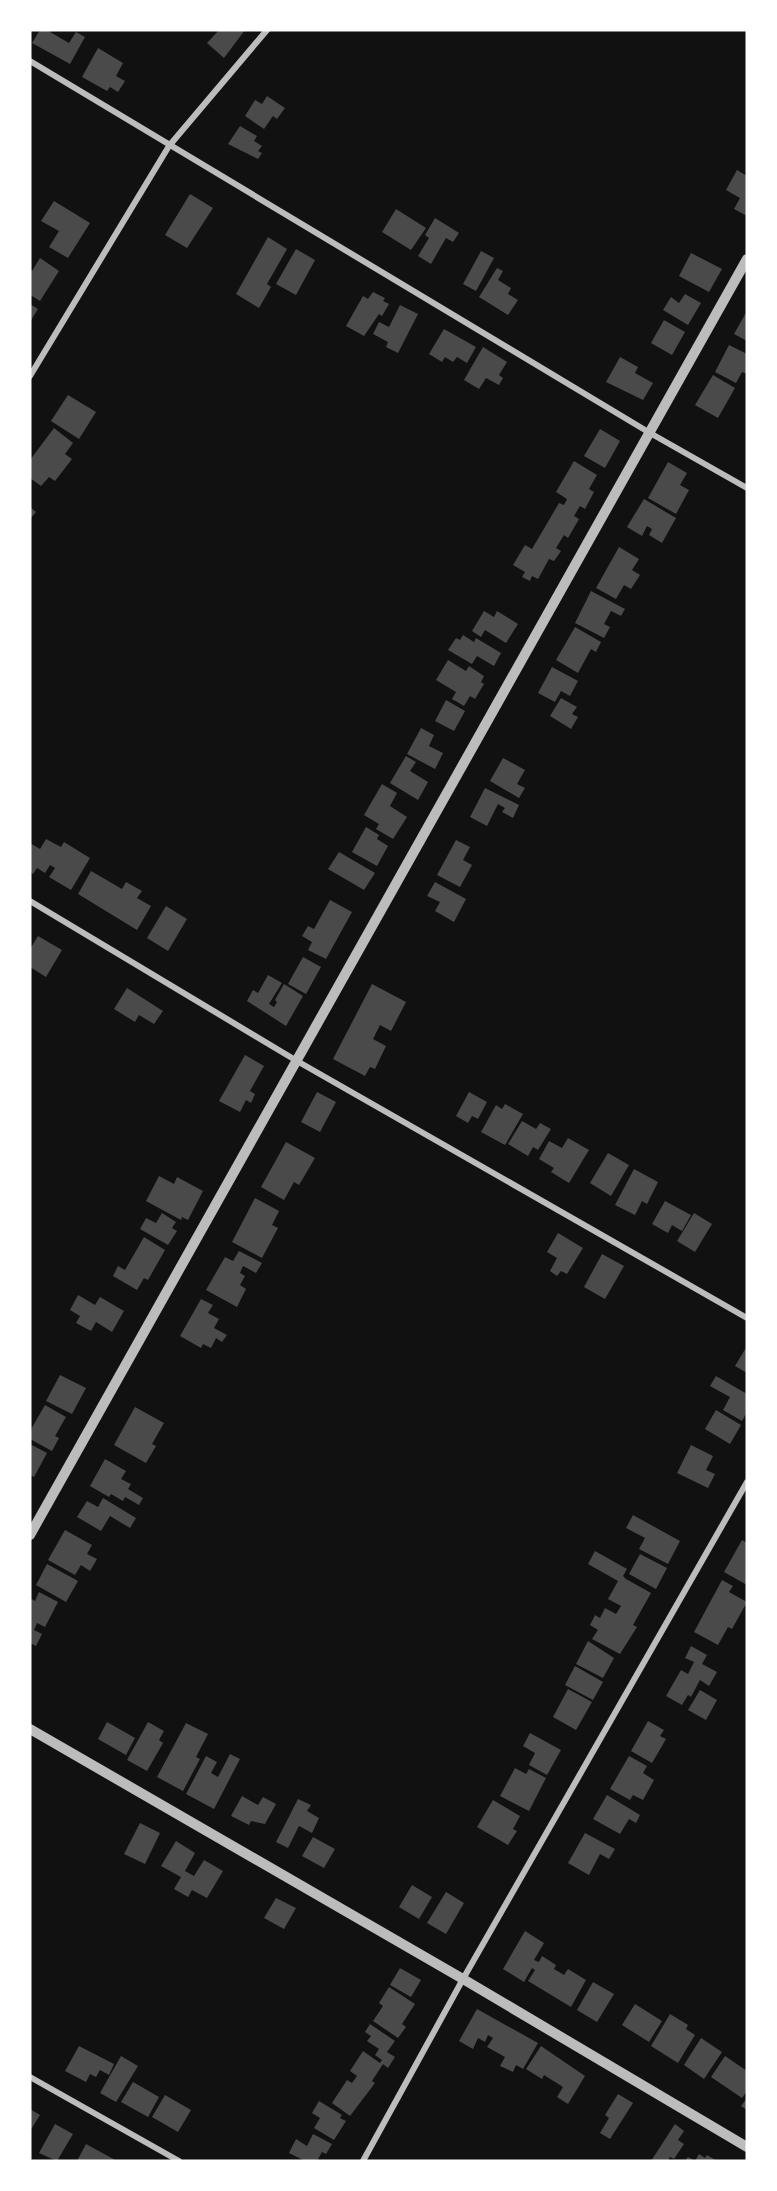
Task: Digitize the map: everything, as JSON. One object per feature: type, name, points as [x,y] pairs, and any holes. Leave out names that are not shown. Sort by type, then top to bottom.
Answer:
[{"type":"street","points":[[30,376],[169,146],[267,30]]},
{"type":"street","points":[[30,61],[650,433],[747,488]]},
{"type":"street","points":[[30,1535],[747,259]]},
{"type":"street","points":[[30,901],[297,1061],[747,1317]]},
{"type":"street","points":[[363,2161],[463,1979],[747,1482]]},
{"type":"street","points":[[30,1729],[463,1979],[747,2147]]},
{"type":"street","points":[[30,2077],[179,2161]]},
{"type":"building","points":[[40,30],[51,30],[50,32],[69,43],[76,32],[85,37],[70,64],[32,43]]},
{"type":"building","points":[[219,30],[245,30],[224,58],[207,43]]},
{"type":"building","points":[[98,48],[123,63],[116,76],[125,81],[118,92],[110,87],[107,91],[82,77]]},
{"type":"building","points":[[267,96],[285,108],[277,119],[273,116],[264,129],[245,116],[255,100],[262,104]]},
{"type":"building","points":[[240,126],[257,136],[254,141],[262,146],[258,151],[262,153],[258,159],[228,144]]},
{"type":"building","points":[[737,170],[747,176],[747,216],[734,209],[740,198],[726,190]]},
{"type":"building","points":[[190,194],[213,208],[187,248],[165,235]]},
{"type":"building","points":[[54,201],[90,223],[68,258],[49,247],[59,231],[41,221]]},
{"type":"building","points":[[396,209],[426,228],[411,250],[382,232]]},
{"type":"building","points":[[435,218],[459,233],[453,242],[446,238],[431,264],[418,256],[429,238],[425,235]]},
{"type":"building","points":[[268,237],[287,249],[267,284],[271,287],[259,308],[236,294]]},
{"type":"building","points":[[296,249],[315,260],[296,295],[276,284]]},
{"type":"building","points":[[481,251],[494,258],[476,291],[463,284]]},
{"type":"building","points":[[691,253],[722,269],[709,292],[679,276]]},
{"type":"building","points":[[40,258],[59,271],[40,301],[32,296],[30,298],[30,269],[32,271]]},
{"type":"building","points":[[497,268],[503,271],[498,280],[511,288],[508,294],[518,300],[508,315],[479,297]]},
{"type":"building","points":[[373,292],[385,298],[383,301],[389,304],[382,316],[379,314],[364,336],[346,326],[363,296],[368,299]]},
{"type":"building","points":[[685,294],[701,303],[688,325],[663,310],[671,297],[679,303]]},
{"type":"building","points":[[30,304],[38,309],[30,322]]},
{"type":"building","points":[[400,305],[418,314],[398,353],[386,347],[388,342],[373,334],[379,322],[389,327]]},
{"type":"building","points":[[747,311],[747,341],[734,334]]},
{"type":"building","points":[[664,320],[685,332],[672,355],[651,343]]},
{"type":"building","points":[[444,329],[476,347],[467,363],[457,357],[453,362],[445,357],[442,362],[429,354]]},
{"type":"building","points":[[729,345],[747,354],[747,374],[742,372],[736,383],[715,372]]},
{"type":"building","points":[[483,347],[507,362],[499,375],[503,378],[499,385],[486,378],[479,389],[464,380]]},
{"type":"building","points":[[620,357],[638,367],[635,373],[653,383],[643,400],[606,382]]},
{"type":"building","points":[[713,375],[735,388],[718,418],[695,405]]},
{"type":"building","points":[[68,395],[96,412],[79,439],[51,421]]},
{"type":"building","points":[[54,428],[73,443],[65,454],[72,459],[55,481],[49,477],[41,486],[30,478],[30,460]]},
{"type":"building","points":[[600,429],[620,441],[605,468],[584,456]]},
{"type":"building","points":[[574,461],[597,475],[589,489],[594,492],[585,509],[580,506],[574,516],[579,519],[568,538],[564,535],[556,548],[561,551],[554,561],[549,559],[538,579],[532,576],[530,581],[522,577],[525,572],[513,565],[525,545],[532,549],[559,503],[564,505],[567,499],[556,492]]},
{"type":"building","points":[[668,462],[687,473],[680,485],[689,490],[676,514],[648,498]]},
{"type":"building","points":[[644,499],[676,518],[662,543],[649,535],[652,529],[647,526],[642,536],[627,527]]},
{"type":"building","points":[[30,507],[36,512],[30,519]]},
{"type":"building","points":[[619,547],[639,559],[632,570],[640,575],[631,589],[624,585],[616,599],[596,588]]},
{"type":"building","points":[[591,591],[625,609],[621,616],[611,611],[604,624],[610,627],[604,638],[575,623]]},
{"type":"building","points":[[484,611],[494,617],[497,611],[518,624],[506,643],[485,630],[481,637],[472,631]]},
{"type":"building","points":[[575,627],[601,642],[596,652],[591,649],[578,673],[556,660]]},
{"type":"building","points":[[463,635],[474,642],[476,638],[501,653],[494,666],[477,656],[472,664],[448,650],[456,638],[460,640]]},
{"type":"building","points":[[448,660],[466,671],[469,666],[484,676],[481,682],[484,684],[475,699],[470,696],[464,706],[452,699],[456,692],[436,680]]},
{"type":"building","points":[[552,667],[578,681],[570,696],[561,691],[555,702],[538,693]]},
{"type":"building","points":[[561,698],[577,707],[572,714],[578,717],[571,729],[550,716]]},
{"type":"building","points":[[446,700],[465,711],[454,731],[435,721]]},
{"type":"building","points":[[421,728],[434,735],[429,746],[443,753],[435,769],[407,754]]},
{"type":"building","points":[[406,756],[416,762],[410,771],[428,782],[418,800],[390,783]]},
{"type":"building","points":[[503,758],[525,770],[517,784],[525,788],[519,798],[490,781]]},
{"type":"building","points":[[382,784],[397,793],[390,806],[407,817],[393,839],[376,829],[379,824],[364,815]]},
{"type":"building","points":[[485,788],[519,805],[513,818],[502,812],[505,808],[498,804],[487,826],[470,817]]},
{"type":"building","points":[[366,827],[379,835],[377,839],[388,846],[377,866],[352,852]]},
{"type":"building","points":[[46,839],[61,847],[64,842],[90,858],[71,890],[49,877],[55,868],[50,865],[45,873],[37,868],[33,874],[30,872],[30,843],[40,849]]},
{"type":"building","points":[[456,840],[470,847],[463,860],[472,865],[460,887],[437,875]]},
{"type":"building","points":[[339,852],[375,873],[364,890],[328,869]]},
{"type":"building","points":[[91,871],[122,889],[126,882],[142,891],[137,898],[151,906],[137,930],[78,894]]},
{"type":"building","points":[[435,882],[466,899],[454,922],[435,911],[440,902],[427,896]]},
{"type":"building","points":[[330,900],[352,912],[326,959],[308,950],[312,942],[302,936],[308,926],[314,929]]},
{"type":"building","points":[[166,906],[187,919],[168,951],[147,938]]},
{"type":"building","points":[[38,936],[62,950],[46,977],[30,967],[30,949]]},
{"type":"building","points":[[303,957],[321,967],[306,994],[288,984]]},
{"type":"building","points":[[268,975],[282,983],[269,1004],[274,1007],[277,1002],[275,1000],[284,984],[303,996],[286,1026],[247,1001],[253,990],[258,993]]},
{"type":"building","points":[[372,984],[406,1002],[391,1031],[380,1025],[373,1039],[386,1046],[375,1069],[370,1067],[365,1076],[333,1059]]},
{"type":"building","points":[[127,988],[163,1011],[154,1024],[139,1015],[135,1022],[114,1009]]},
{"type":"building","points":[[245,1055],[264,1066],[250,1091],[255,1094],[251,1103],[246,1100],[240,1112],[219,1101]]},
{"type":"building","points":[[317,1092],[336,1102],[320,1132],[301,1122]]},
{"type":"building","points":[[469,1092],[487,1102],[478,1119],[472,1116],[468,1123],[456,1116]]},
{"type":"building","points":[[505,1104],[523,1114],[505,1145],[481,1132],[496,1105],[502,1109]]},
{"type":"building","points":[[522,1121],[536,1129],[540,1123],[551,1129],[538,1150],[533,1147],[528,1156],[508,1144]]},
{"type":"building","points":[[568,1138],[589,1150],[569,1183],[551,1172],[554,1168],[539,1159],[549,1141],[562,1148]]},
{"type":"building","points":[[286,1142],[315,1158],[299,1185],[294,1182],[284,1200],[261,1187]]},
{"type":"building","points":[[608,1153],[629,1165],[611,1196],[590,1183]]},
{"type":"building","points":[[634,1169],[658,1182],[647,1204],[642,1201],[635,1215],[615,1205]]},
{"type":"building","points":[[159,1176],[174,1184],[177,1177],[203,1191],[188,1220],[182,1217],[181,1220],[146,1201]]},
{"type":"building","points":[[255,1198],[279,1211],[272,1225],[278,1228],[262,1258],[232,1242]]},
{"type":"building","points":[[665,1201],[691,1215],[682,1231],[672,1225],[668,1233],[652,1224]]},
{"type":"building","points":[[162,1213],[176,1222],[172,1228],[177,1231],[168,1245],[140,1229],[146,1218],[156,1223]]},
{"type":"building","points":[[694,1213],[712,1224],[695,1252],[677,1241]]},
{"type":"building","points":[[558,1233],[583,1248],[567,1274],[561,1271],[557,1276],[550,1271],[557,1258],[547,1252]]},
{"type":"building","points":[[144,1237],[165,1250],[148,1280],[144,1278],[137,1290],[113,1276],[118,1266],[125,1270]]},
{"type":"building","points":[[239,1251],[262,1263],[256,1273],[243,1266],[240,1273],[245,1276],[240,1285],[246,1289],[237,1307],[206,1290],[225,1257],[233,1261]]},
{"type":"building","points":[[602,1254],[624,1266],[605,1299],[584,1287]]},
{"type":"building","points":[[78,1295],[95,1305],[100,1297],[124,1311],[112,1332],[96,1322],[91,1331],[76,1323],[80,1316],[70,1310]]},
{"type":"building","points":[[201,1299],[213,1305],[208,1313],[219,1319],[214,1328],[227,1335],[222,1342],[216,1338],[211,1348],[203,1344],[201,1348],[180,1336]]},
{"type":"building","points":[[747,1346],[747,1373],[735,1366]]},
{"type":"building","points":[[60,1375],[86,1388],[72,1414],[46,1401]]},
{"type":"building","points":[[716,1376],[747,1394],[747,1412],[742,1421],[723,1410],[730,1397],[710,1386]]},
{"type":"building","points":[[45,1405],[66,1417],[55,1436],[59,1438],[52,1451],[30,1439],[30,1431]]},
{"type":"building","points":[[135,1407],[164,1423],[152,1444],[156,1446],[146,1463],[114,1445]]},
{"type":"building","points":[[716,1410],[741,1425],[730,1444],[705,1429]]},
{"type":"building","points":[[30,1444],[47,1453],[34,1477],[30,1475]]},
{"type":"building","points":[[691,1445],[713,1456],[706,1470],[715,1474],[708,1488],[677,1473]]},
{"type":"building","points":[[105,1459],[126,1471],[121,1479],[131,1484],[128,1489],[143,1498],[139,1505],[125,1497],[123,1501],[111,1494],[109,1497],[90,1486]]},
{"type":"building","points":[[103,1498],[136,1518],[130,1528],[110,1516],[101,1531],[77,1517],[87,1501],[98,1507]]},
{"type":"building","points":[[633,1515],[680,1541],[668,1564],[639,1549],[645,1538],[626,1528]]},
{"type":"building","points":[[65,1530],[92,1545],[87,1554],[97,1559],[90,1571],[81,1565],[75,1575],[48,1560]]},
{"type":"building","points":[[742,1540],[747,1543],[747,1585],[724,1572]]},
{"type":"building","points":[[595,1551],[627,1569],[623,1576],[626,1579],[651,1593],[633,1625],[637,1627],[620,1654],[592,1639],[598,1630],[590,1625],[595,1615],[600,1618],[605,1608],[616,1614],[621,1606],[608,1599],[618,1581],[588,1564]]},
{"type":"building","points":[[640,1554],[667,1568],[656,1589],[629,1574]]},
{"type":"building","points":[[47,1564],[78,1581],[66,1602],[36,1585]]},
{"type":"building","points":[[722,1580],[733,1586],[729,1592],[747,1602],[732,1629],[728,1627],[718,1645],[694,1632]]},
{"type":"building","points":[[39,1592],[58,1602],[45,1627],[37,1623],[34,1630],[42,1634],[36,1646],[30,1643],[30,1598],[35,1601]]},
{"type":"building","points":[[588,1641],[614,1658],[603,1678],[576,1664]]},
{"type":"building","points":[[691,1646],[707,1655],[702,1664],[717,1672],[709,1686],[700,1680],[691,1697],[688,1695],[682,1705],[666,1696],[681,1670],[688,1674],[694,1662],[685,1658]]},
{"type":"building","points":[[575,1666],[603,1682],[593,1700],[565,1685]]},
{"type":"building","points":[[568,1689],[592,1702],[576,1730],[553,1717]]},
{"type":"building","points":[[700,1690],[717,1700],[706,1720],[688,1710]]},
{"type":"building","points":[[648,1721],[664,1730],[660,1736],[666,1739],[652,1763],[631,1751]]},
{"type":"building","points":[[107,1722],[135,1738],[126,1755],[98,1739]]},
{"type":"building","points":[[148,1722],[164,1731],[159,1740],[163,1743],[147,1771],[127,1760]]},
{"type":"building","points":[[186,1723],[208,1734],[196,1757],[200,1759],[183,1791],[157,1777]]},
{"type":"building","points":[[530,1733],[561,1750],[547,1775],[529,1765],[535,1753],[523,1746]]},
{"type":"building","points":[[230,1754],[240,1759],[214,1809],[186,1794],[206,1756],[217,1762],[211,1773],[218,1777]]},
{"type":"building","points":[[629,1756],[647,1766],[643,1773],[654,1780],[643,1800],[633,1795],[630,1800],[610,1789]]},
{"type":"building","points":[[515,1768],[526,1774],[529,1769],[546,1778],[529,1811],[500,1796]]},
{"type":"building","points":[[607,1795],[640,1815],[636,1823],[629,1819],[620,1834],[593,1819]]},
{"type":"building","points":[[242,1796],[258,1805],[263,1797],[276,1804],[265,1824],[251,1821],[249,1825],[231,1816]]},
{"type":"building","points":[[298,1799],[311,1805],[307,1811],[319,1818],[312,1833],[299,1826],[288,1848],[276,1842]]},
{"type":"building","points":[[493,1800],[520,1816],[513,1829],[517,1831],[508,1845],[477,1827]]},
{"type":"building","points":[[140,1823],[160,1833],[145,1864],[124,1854]]},
{"type":"building","points":[[585,1833],[615,1849],[609,1859],[600,1854],[589,1875],[568,1863]]},
{"type":"building","points":[[313,1837],[335,1849],[324,1868],[302,1856]]},
{"type":"building","points":[[176,1841],[195,1853],[185,1871],[194,1876],[204,1860],[223,1871],[207,1898],[192,1890],[188,1897],[174,1889],[181,1877],[161,1866]]},
{"type":"building","points":[[412,1885],[432,1897],[419,1919],[399,1907]]},
{"type":"building","points":[[446,1892],[464,1903],[446,1934],[427,1923]]},
{"type":"building","points":[[276,1898],[296,1908],[284,1929],[264,1918]]},
{"type":"building","points":[[525,1931],[544,1943],[534,1960],[539,1962],[542,1956],[556,1965],[554,1969],[564,1975],[568,1969],[586,1980],[571,2007],[528,1981],[535,1970],[532,1968],[524,1982],[503,1969]]},
{"type":"building","points":[[400,1968],[421,1980],[411,1997],[390,1985]]},
{"type":"building","points":[[593,1982],[614,1994],[597,2022],[577,2010]]},
{"type":"building","points":[[389,1987],[415,2004],[402,2024],[406,2027],[398,2038],[373,2021],[383,2006],[379,2003]]},
{"type":"building","points":[[635,2004],[662,2021],[649,2042],[622,2025]]},
{"type":"building","points":[[477,2009],[538,2043],[523,2069],[516,2065],[513,2072],[500,2066],[505,2057],[487,2047],[493,2038],[488,2035],[485,2042],[478,2038],[473,2049],[459,2041]]},
{"type":"building","points":[[670,2014],[688,2025],[686,2029],[695,2035],[678,2063],[651,2046]]},
{"type":"building","points":[[370,2024],[395,2041],[387,2052],[395,2057],[388,2068],[383,2064],[372,2081],[375,2083],[350,2116],[332,2103],[347,2080],[352,2083],[357,2076],[350,2071],[363,2051],[380,2063],[382,2060],[375,2055],[379,2049],[367,2041],[371,2036],[365,2032]]},
{"type":"building","points":[[701,2038],[722,2052],[704,2079],[684,2065]]},
{"type":"building","points":[[79,2046],[114,2064],[109,2075],[100,2070],[96,2077],[90,2074],[86,2082],[65,2071]]},
{"type":"building","points":[[541,2046],[585,2076],[568,2104],[557,2097],[563,2087],[544,2075],[542,2079],[526,2069]]},
{"type":"building","points":[[121,2056],[138,2066],[116,2102],[100,2093]]},
{"type":"building","points":[[725,2056],[747,2071],[747,2091],[742,2098],[711,2077]]},
{"type":"building","points":[[133,2082],[159,2097],[148,2117],[121,2102]]},
{"type":"building","points":[[618,2094],[633,2103],[610,2139],[600,2133],[609,2118],[605,2115]]},
{"type":"building","points":[[165,2095],[191,2110],[178,2132],[152,2117]]},
{"type":"building","points":[[747,2098],[747,2110],[741,2106]]},
{"type":"building","points":[[319,2101],[342,2115],[340,2118],[346,2121],[334,2140],[314,2128],[320,2118],[312,2113]]},
{"type":"building","points":[[30,2109],[40,2115],[30,2131]]},
{"type":"building","points":[[55,2124],[73,2134],[57,2161],[39,2153]]},
{"type":"building","points":[[675,2124],[684,2131],[678,2140],[684,2144],[674,2159],[670,2157],[668,2161],[651,2161]]},
{"type":"building","points":[[313,2134],[332,2144],[326,2154],[322,2152],[317,2161],[305,2161],[289,2153],[296,2139],[307,2146]]},
{"type":"building","points":[[86,2144],[117,2161],[77,2161]]},
{"type":"building","points":[[699,2154],[705,2158],[707,2155],[717,2161],[695,2161]]}]
